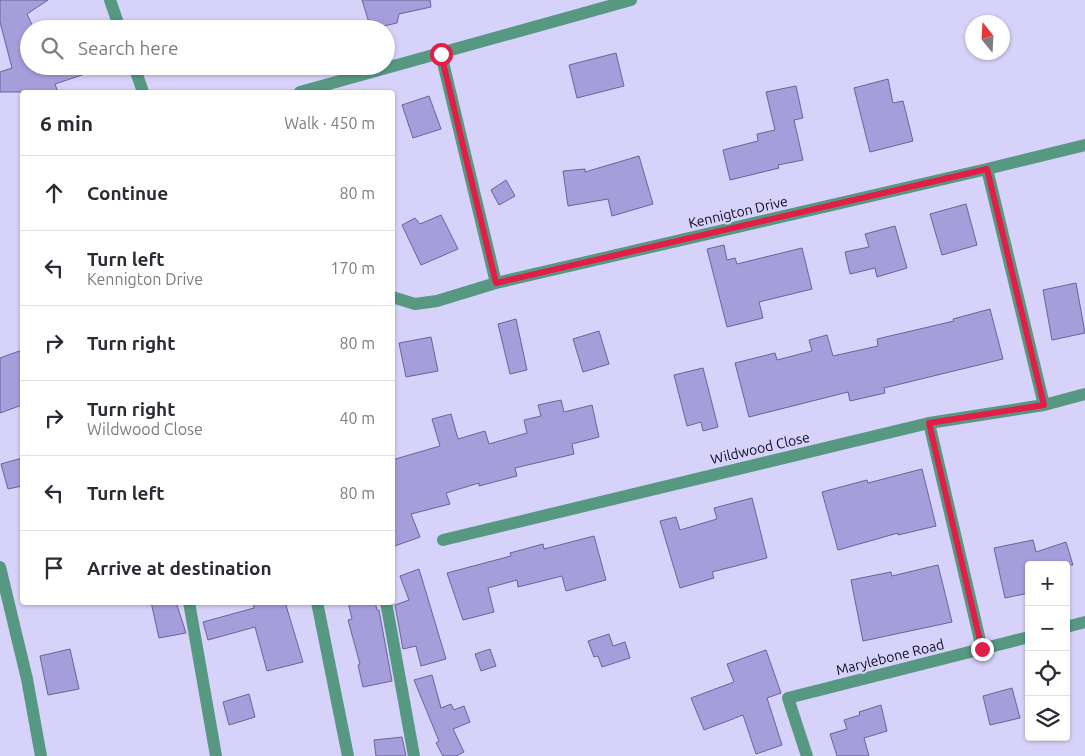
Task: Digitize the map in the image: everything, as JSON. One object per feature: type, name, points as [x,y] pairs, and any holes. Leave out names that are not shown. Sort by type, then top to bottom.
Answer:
[{"type":"street","points":[[110,0],[117,20]]},
{"type":"street","points":[[395,66],[631,0]]},
{"type":"street","points":[[441,54],[496,283]]},
{"type":"street","points":[[137,75],[142,90]]},
{"type":"street","points":[[307,90],[363,75]]},
{"type":"street","name":"Kennigton Drive","points":[[395,298],[415,304],[437,301],[496,283],[1085,145]]},
{"type":"street","points":[[987,169],[1044,405]]},
{"type":"street","name":"Wildwood Close","points":[[443,540],[929,423],[1044,405],[1085,394]]},
{"type":"street","points":[[929,423],[982,649]]},
{"type":"street","points":[[0,567],[27,679],[41,756]]},
{"type":"street","points":[[190,605],[216,756]]},
{"type":"street","points":[[318,605],[348,756]]},
{"type":"street","points":[[387,605],[414,756]]},
{"type":"street","points":[[1070,626],[1085,622]]},
{"type":"street","name":"Marylebone Road","points":[[807,756],[788,698],[1025,637]]},
{"type":"building","points":[[0,0],[48,0],[27,14],[30,20],[20,20],[20,75],[82,75],[55,84],[57,90],[0,92],[0,72],[12,68],[0,22]]},
{"type":"building","points":[[362,0],[430,0],[431,7],[399,14],[397,23],[395,23],[395,20],[368,20]]},
{"type":"building","points":[[616,53],[624,86],[577,98],[569,65]]},
{"type":"building","points":[[888,79],[893,103],[903,101],[913,141],[870,152],[854,88]]},
{"type":"building","points":[[796,86],[803,118],[794,120],[803,160],[778,165],[779,168],[730,180],[723,150],[758,141],[757,134],[775,130],[766,92]]},
{"type":"building","points":[[429,96],[441,129],[413,138],[402,105]]},
{"type":"building","points":[[639,156],[653,204],[612,216],[608,199],[568,206],[563,171],[585,169],[585,172]]},
{"type":"building","points":[[506,180],[515,196],[499,205],[491,190]]},
{"type":"building","points":[[966,204],[977,245],[942,255],[930,214]]},
{"type":"building","points":[[441,215],[458,249],[421,265],[402,225],[415,218],[420,224]]},
{"type":"building","points":[[895,226],[907,268],[877,277],[875,268],[850,274],[845,252],[869,247],[865,234]]},
{"type":"building","points":[[724,245],[727,260],[735,258],[737,264],[802,248],[812,289],[759,302],[763,318],[727,327],[707,249]]},
{"type":"building","points":[[1076,283],[1085,333],[1052,340],[1043,290]]},
{"type":"building","points":[[990,309],[1003,359],[884,388],[885,393],[850,401],[848,392],[749,417],[735,363],[775,353],[777,360],[812,351],[809,340],[827,335],[833,356],[878,346],[877,339],[954,321],[953,319]]},
{"type":"building","points":[[516,319],[527,370],[510,374],[498,324]]},
{"type":"building","points":[[599,331],[609,364],[583,372],[573,339]]},
{"type":"building","points":[[431,337],[438,371],[406,377],[399,343]]},
{"type":"building","points":[[20,351],[20,406],[0,413],[0,358]]},
{"type":"building","points":[[703,368],[718,427],[703,431],[701,422],[687,426],[674,375]]},
{"type":"building","points":[[561,400],[564,412],[592,405],[599,437],[572,444],[574,454],[515,468],[517,476],[479,486],[479,483],[446,493],[450,504],[411,514],[420,537],[395,546],[395,459],[440,446],[432,419],[451,414],[458,439],[485,431],[489,444],[527,433],[524,420],[541,416],[538,405]]},
{"type":"building","points":[[20,459],[20,486],[8,489],[1,464]]},
{"type":"building","points":[[922,469],[936,526],[898,535],[898,533],[838,550],[822,492],[867,480],[868,483]]},
{"type":"building","points":[[752,498],[767,558],[712,572],[714,578],[680,588],[660,521],[676,517],[680,530],[717,519],[714,508]]},
{"type":"building","points":[[594,536],[606,580],[566,591],[562,576],[518,587],[517,580],[488,588],[494,612],[463,620],[447,573],[511,556],[510,553],[543,544],[544,549]]},
{"type":"building","points":[[1033,540],[1036,552],[1066,542],[1073,565],[1070,565],[1070,561],[1025,561],[1025,594],[1005,598],[994,548]]},
{"type":"building","points":[[938,565],[952,622],[863,641],[851,580],[891,572],[892,576]]},
{"type":"building","points":[[419,569],[446,659],[421,666],[416,646],[403,649],[395,605],[409,600],[400,576]]},
{"type":"building","points":[[152,605],[177,605],[186,633],[159,638]]},
{"type":"building","points":[[254,605],[286,605],[303,662],[267,671],[255,627],[208,640],[203,622],[254,608]]},
{"type":"building","points":[[349,605],[376,605],[377,610],[379,610],[392,681],[363,687],[358,665],[360,664],[348,620],[352,619]]},
{"type":"building","points":[[609,634],[613,646],[625,642],[630,658],[602,667],[598,656],[594,657],[588,641]]},
{"type":"building","points":[[70,649],[79,689],[48,695],[40,656]]},
{"type":"building","points":[[490,649],[496,666],[481,671],[475,654]]},
{"type":"building","points":[[766,650],[781,693],[767,698],[782,745],[756,754],[743,715],[704,730],[691,698],[734,682],[727,664]]},
{"type":"building","points":[[432,675],[441,708],[451,704],[454,710],[464,706],[470,722],[453,729],[464,752],[456,756],[443,756],[436,743],[439,741],[414,680]]},
{"type":"building","points":[[1012,688],[1020,718],[990,725],[983,696]]},
{"type":"building","points":[[249,694],[255,717],[229,725],[223,702]]},
{"type":"building","points":[[881,705],[887,731],[864,738],[869,756],[837,756],[830,734],[847,729],[844,720],[860,715],[859,712]]},
{"type":"building","points":[[402,737],[406,756],[376,756],[374,740]]},
{"type":"route","points":[[441,54],[496,283],[987,169],[1044,405],[929,423],[982,649]]}]
